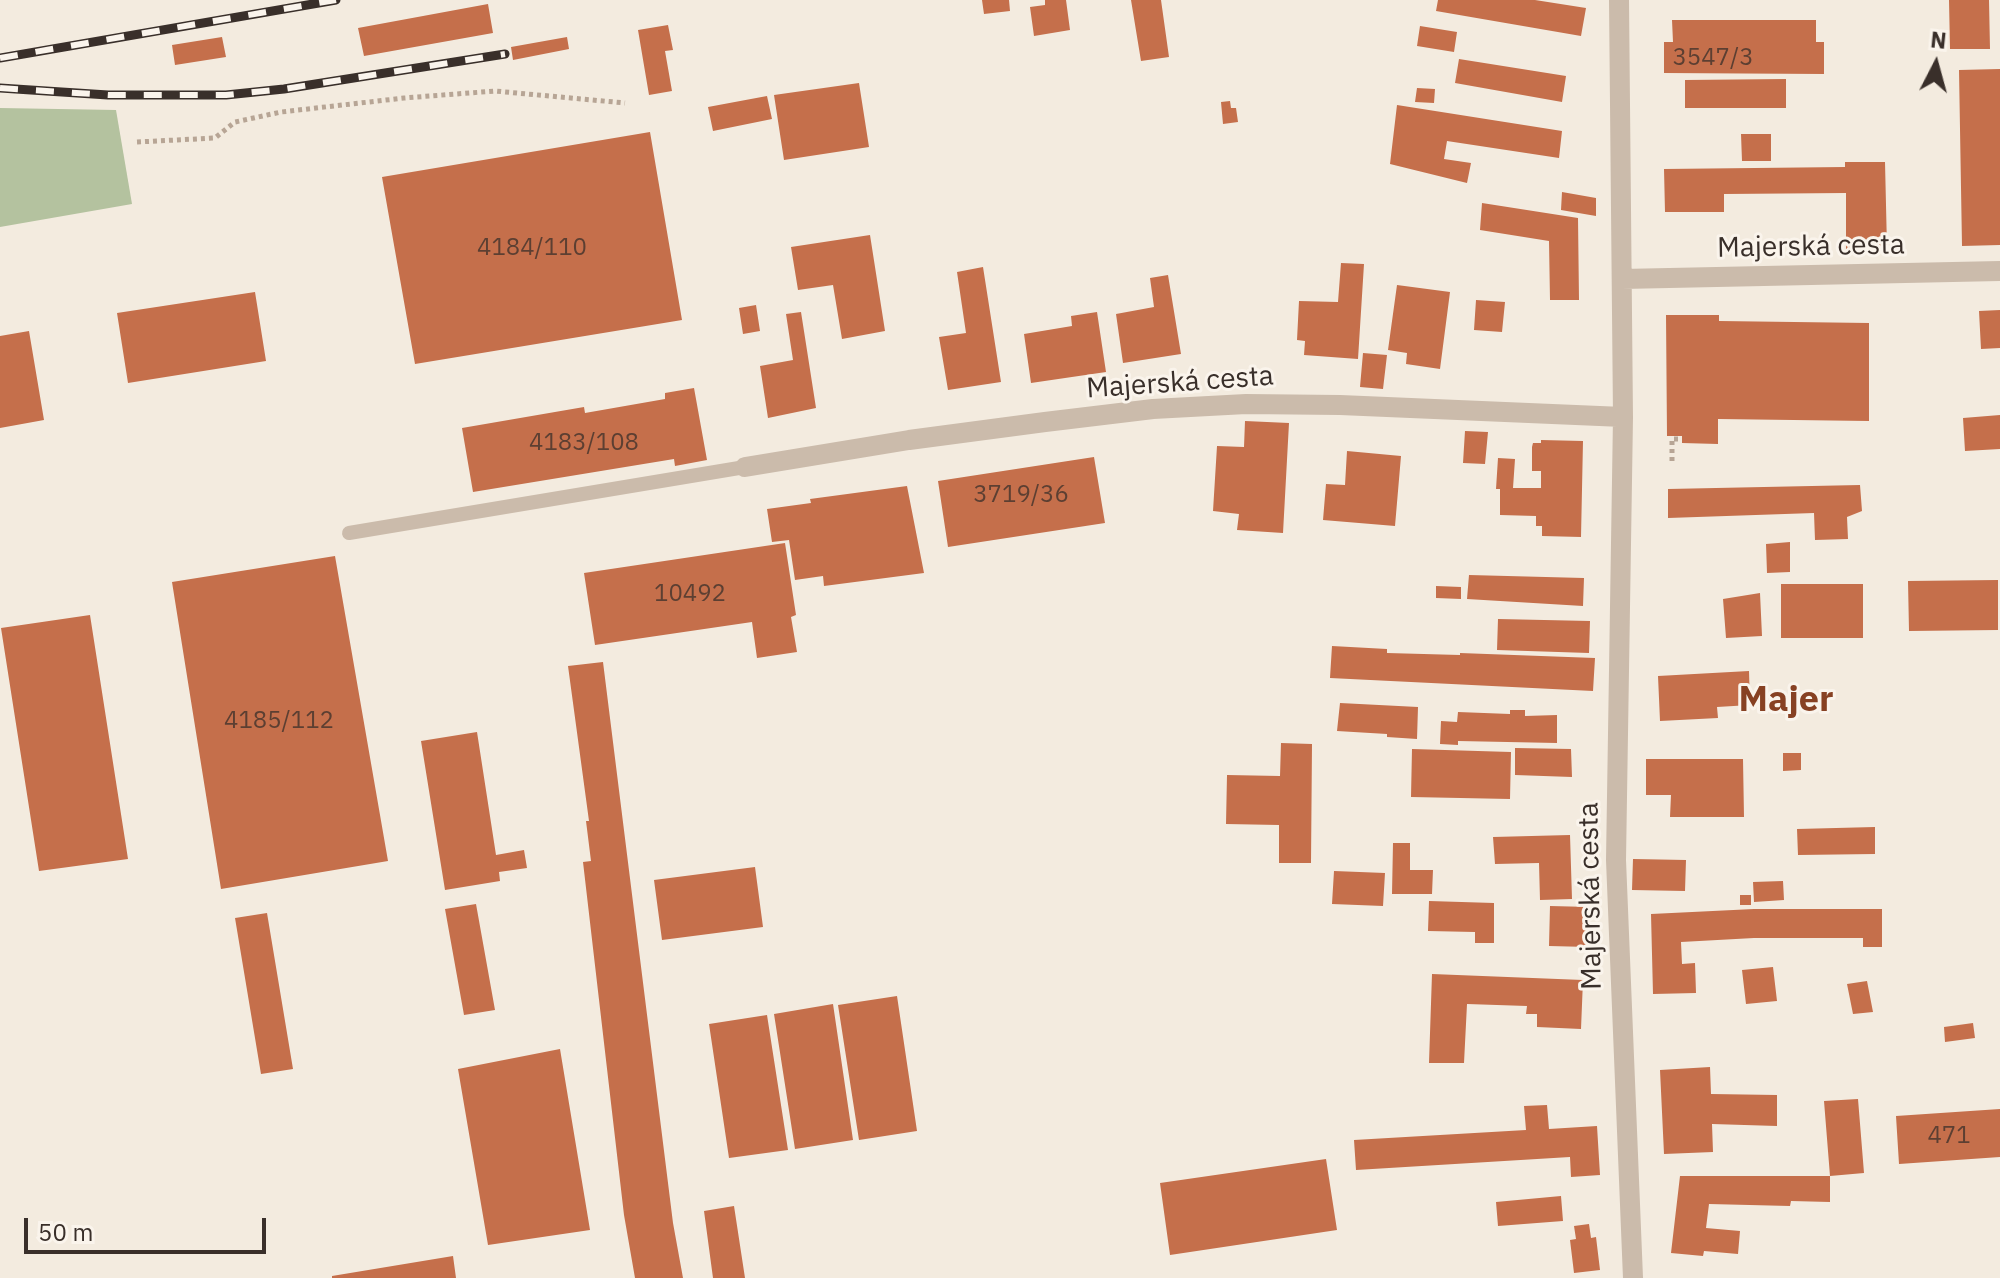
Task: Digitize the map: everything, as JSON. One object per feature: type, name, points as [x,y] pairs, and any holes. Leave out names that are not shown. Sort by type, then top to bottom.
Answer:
[{"type":"street","name":"Majerská cesta","points":[[1619,0],[1623,417],[1616,860],[1633,1278]]},
{"type":"street","name":"Majerská cesta","points":[[1622,279],[2000,271]]},
{"type":"street","name":"Majerská cesta","points":[[745,467],[909,440],[1153,409],[1246,404],[1340,405],[1623,417]]},
{"type":"lane","points":[[349,533],[745,467]]},
{"type":"path","points":[[137,142],[215,138],[235,122],[281,112],[404,98],[495,91],[625,103]]},
{"type":"path","points":[[1672,461],[1672,439],[1682,439]]},
{"type":"green space","points":[[0,108],[116,110],[132,204],[0,227]]},
{"type":"building","points":[[982,0],[1009,0],[1010,11],[984,14]]},
{"type":"building","points":[[1045,0],[1066,0],[1070,30],[1034,36],[1030,7],[1045,5]]},
{"type":"building","points":[[1131,0],[1161,0],[1169,57],[1141,61]]},
{"type":"building","points":[[1438,0],[1535,0],[1586,8],[1581,36],[1436,11]]},
{"type":"building","points":[[1949,0],[1989,0],[1990,49],[1950,49]]},
{"type":"building","points":[[488,4],[493,33],[364,56],[358,28]]},
{"type":"building","points":[[1672,20],[1816,20],[1816,42],[1824,42],[1824,74],[1664,73],[1664,42],[1673,42]]},
{"type":"building","points":[[668,25],[673,50],[665,51],[672,91],[649,95],[638,30]]},
{"type":"building","points":[[1420,26],[1457,32],[1454,52],[1417,46]]},
{"type":"building","points":[[222,37],[226,57],[175,65],[172,45]]},
{"type":"building","points":[[567,37],[569,49],[513,60],[511,47]]},
{"type":"building","points":[[1459,59],[1566,76],[1562,102],[1455,83]]},
{"type":"building","points":[[2000,69],[2000,245],[1962,246],[1959,70]]},
{"type":"building","points":[[1786,79],[1786,108],[1685,108],[1685,80]]},
{"type":"building","points":[[859,83],[869,147],[784,160],[774,95]]},
{"type":"building","points":[[1417,88],[1435,89],[1434,103],[1415,102]]},
{"type":"building","points":[[767,96],[772,119],[713,131],[708,107]]},
{"type":"building","points":[[1230,101],[1231,108],[1236,108],[1238,122],[1223,124],[1221,102]]},
{"type":"building","points":[[1397,105],[1562,131],[1559,158],[1447,141],[1444,159],[1471,163],[1467,183],[1390,164]]},
{"type":"building","points":[[650,132],[682,320],[415,364],[382,177]]},
{"type":"building","points":[[1741,134],[1771,134],[1771,161],[1742,161]]},
{"type":"building","points":[[1845,162],[1885,162],[1887,248],[1846,249],[1846,193],[1724,194],[1724,212],[1665,212],[1664,169],[1845,167]]},
{"type":"building","points":[[1562,192],[1596,198],[1596,216],[1561,210]]},
{"type":"building","points":[[1482,203],[1578,218],[1579,300],[1550,300],[1549,241],[1480,230]]},
{"type":"building","points":[[870,235],[885,331],[842,339],[833,285],[798,290],[791,247]]},
{"type":"building","points":[[1341,263],[1364,264],[1358,359],[1304,355],[1305,341],[1297,340],[1299,301],[1338,302]]},
{"type":"building","points":[[983,267],[1001,382],[948,390],[939,337],[966,333],[957,272]]},
{"type":"building","points":[[1168,275],[1181,354],[1123,363],[1116,314],[1154,307],[1150,278]]},
{"type":"building","points":[[1397,285],[1450,292],[1440,369],[1406,364],[1407,353],[1388,350]]},
{"type":"building","points":[[255,292],[266,361],[128,383],[117,313]]},
{"type":"building","points":[[1476,300],[1505,302],[1502,332],[1474,330]]},
{"type":"building","points":[[756,305],[760,331],[743,334],[739,308]]},
{"type":"building","points":[[2000,310],[2000,348],[1981,349],[1979,311]]},
{"type":"building","points":[[801,312],[816,408],[768,418],[760,366],[793,360],[786,314]]},
{"type":"building","points":[[1097,312],[1106,372],[1031,383],[1024,334],[1072,326],[1071,316]]},
{"type":"building","points":[[1666,315],[1719,315],[1719,321],[1869,323],[1869,421],[1718,419],[1718,444],[1682,443],[1682,436],[1667,436]]},
{"type":"building","points":[[29,331],[44,420],[0,428],[0,336]]},
{"type":"building","points":[[1363,353],[1387,355],[1383,389],[1360,387]]},
{"type":"building","points":[[694,388],[707,460],[675,466],[674,459],[473,492],[462,428],[584,407],[585,413],[665,399],[665,393]]},
{"type":"building","points":[[2000,415],[2000,449],[1965,451],[1963,418]]},
{"type":"building","points":[[1245,421],[1289,423],[1283,533],[1237,530],[1239,514],[1213,511],[1217,446],[1244,447]]},
{"type":"building","points":[[1465,431],[1488,432],[1485,464],[1463,463]]},
{"type":"building","points":[[1541,440],[1583,441],[1581,537],[1542,536],[1542,526],[1536,526],[1536,516],[1500,515],[1500,489],[1496,489],[1498,458],[1515,459],[1513,488],[1541,488],[1541,471],[1532,471],[1532,447],[1533,443],[1541,443]]},
{"type":"building","points":[[1347,451],[1401,456],[1395,526],[1323,520],[1326,484],[1345,485]]},
{"type":"building","points":[[1094,457],[1105,523],[948,547],[938,481]]},
{"type":"building","points":[[1860,485],[1862,511],[1847,517],[1848,539],[1815,540],[1814,513],[1668,518],[1668,489]]},
{"type":"building","points":[[907,486],[924,573],[824,586],[823,576],[795,580],[789,540],[772,542],[767,509],[811,503],[810,499]]},
{"type":"building","points":[[1790,542],[1790,572],[1767,573],[1766,544]]},
{"type":"building","points":[[785,543],[796,615],[791,617],[797,652],[757,658],[752,622],[595,645],[584,573]]},
{"type":"building","points":[[335,556],[388,861],[221,889],[172,582]]},
{"type":"building","points":[[1469,575],[1584,578],[1583,606],[1467,599]]},
{"type":"building","points":[[1998,580],[1998,630],[1909,631],[1908,581]]},
{"type":"building","points":[[1781,584],[1863,584],[1863,638],[1781,638]]},
{"type":"building","points":[[1436,586],[1461,587],[1461,599],[1436,598]]},
{"type":"building","points":[[1760,593],[1762,636],[1726,638],[1723,599]]},
{"type":"building","points":[[90,615],[128,859],[39,871],[1,628]]},
{"type":"building","points":[[1498,619],[1590,621],[1589,653],[1497,650]]},
{"type":"building","points":[[1332,646],[1387,649],[1387,653],[1595,658],[1593,691],[1330,678]]},
{"type":"building","points":[[603,662],[673,1223],[683,1278],[635,1278],[624,1215],[583,862],[591,861],[586,821],[589,821],[568,666]]},
{"type":"building","points":[[1749,671],[1750,705],[1717,707],[1718,718],[1660,721],[1658,676]]},
{"type":"building","points":[[1340,703],[1418,707],[1417,739],[1337,731]]},
{"type":"building","points":[[1510,710],[1525,710],[1525,716],[1557,715],[1557,743],[1458,741],[1458,745],[1440,744],[1441,721],[1457,722],[1458,712],[1510,714]]},
{"type":"building","points":[[477,732],[496,855],[524,850],[527,868],[499,872],[500,881],[445,890],[421,741]]},
{"type":"building","points":[[1281,743],[1312,744],[1311,863],[1279,863],[1279,825],[1226,824],[1227,775],[1280,776]]},
{"type":"building","points":[[1515,748],[1571,749],[1572,777],[1515,775]]},
{"type":"building","points":[[1412,749],[1511,752],[1510,799],[1411,797]]},
{"type":"building","points":[[1783,753],[1801,753],[1801,770],[1783,771]]},
{"type":"building","points":[[1646,759],[1743,759],[1744,817],[1670,817],[1671,795],[1646,795]]},
{"type":"building","points":[[1875,827],[1875,854],[1798,855],[1797,829]]},
{"type":"building","points":[[1570,835],[1572,899],[1540,900],[1539,863],[1495,864],[1493,837]]},
{"type":"building","points":[[1393,843],[1410,843],[1410,870],[1433,870],[1432,894],[1392,894]]},
{"type":"building","points":[[1633,859],[1686,860],[1685,891],[1632,890]]},
{"type":"building","points":[[755,867],[763,927],[662,940],[654,880]]},
{"type":"building","points":[[1334,871],[1385,873],[1383,906],[1332,904]]},
{"type":"building","points":[[1783,881],[1784,900],[1754,902],[1753,882]]},
{"type":"building","points":[[1740,895],[1751,895],[1751,905],[1740,905]]},
{"type":"building","points":[[1429,901],[1494,903],[1494,943],[1475,943],[1475,932],[1428,931]]},
{"type":"building","points":[[476,904],[495,1010],[464,1015],[445,909]]},
{"type":"building","points":[[1550,906],[1590,907],[1589,947],[1549,946]]},
{"type":"building","points":[[1754,909],[1882,909],[1882,947],[1863,947],[1863,938],[1681,942],[1682,964],[1695,963],[1696,993],[1653,994],[1651,914]]},
{"type":"building","points":[[267,913],[293,1069],[261,1074],[235,918]]},
{"type":"building","points":[[1773,967],[1777,1001],[1746,1004],[1742,970]]},
{"type":"building","points":[[1432,974],[1583,980],[1581,1029],[1537,1027],[1537,1014],[1526,1014],[1527,1006],[1467,1004],[1464,1063],[1429,1063]]},
{"type":"building","points":[[1867,981],[1873,1012],[1853,1014],[1847,984]]},
{"type":"building","points":[[897,996],[917,1131],[859,1140],[838,1005]]},
{"type":"building","points":[[833,1004],[853,1140],[795,1149],[774,1014]]},
{"type":"building","points":[[767,1015],[788,1150],[729,1158],[709,1024]]},
{"type":"building","points":[[1973,1023],[1975,1038],[1945,1042],[1944,1027]]},
{"type":"building","points":[[560,1049],[590,1230],[488,1245],[458,1069]]},
{"type":"building","points":[[1710,1067],[1711,1094],[1777,1095],[1777,1126],[1712,1124],[1713,1152],[1664,1154],[1660,1070]]},
{"type":"building","points":[[1858,1099],[1864,1173],[1830,1176],[1824,1101]]},
{"type":"building","points":[[1547,1105],[1549,1129],[1597,1126],[1600,1175],[1571,1177],[1570,1157],[1356,1170],[1354,1140],[1526,1130],[1524,1106]]},
{"type":"building","points":[[2000,1109],[2000,1157],[1899,1164],[1896,1116]]},
{"type":"building","points":[[1326,1159],[1337,1230],[1170,1255],[1160,1183]]},
{"type":"building","points":[[1680,1176],[1830,1176],[1830,1202],[1791,1201],[1790,1206],[1709,1204],[1706,1228],[1740,1231],[1738,1254],[1704,1251],[1703,1256],[1671,1253]]},
{"type":"building","points":[[1561,1196],[1563,1221],[1498,1226],[1496,1202]]},
{"type":"building","points":[[734,1206],[745,1278],[713,1278],[704,1211]]},
{"type":"building","points":[[1589,1224],[1591,1238],[1596,1237],[1600,1270],[1574,1273],[1570,1240],[1576,1239],[1574,1226]]},
{"type":"building","points":[[453,1256],[456,1278],[332,1278],[332,1276]]},
{"type":"railway","points":[[0,58],[336,0]]},
{"type":"railway","points":[[0,88],[108,95],[226,95],[284,89],[505,54]]},
{"type":"district","name":"Majer","points":[[1786,701]]}]
